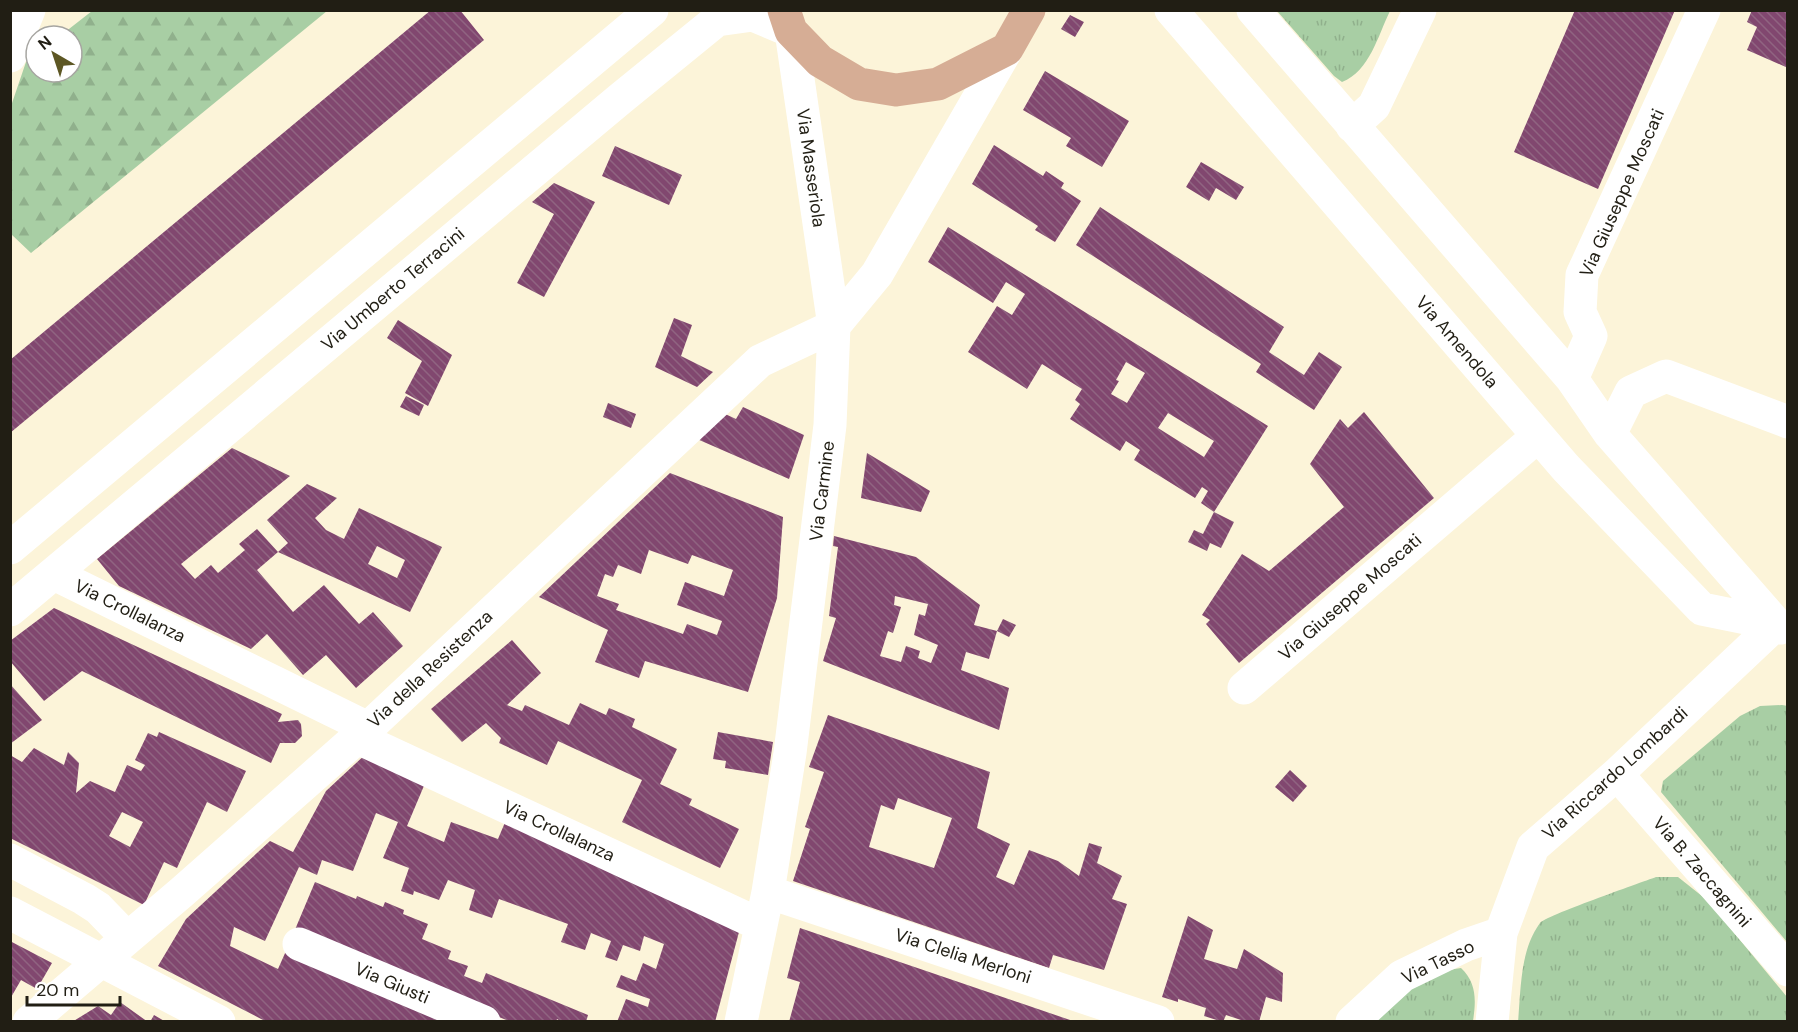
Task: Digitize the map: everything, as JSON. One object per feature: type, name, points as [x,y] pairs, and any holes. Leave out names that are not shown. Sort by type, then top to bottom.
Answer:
[{"type":"main road","points":[[788,20],[820,61],[859,84],[896,90],[938,84],[1007,49],[1029,10]]},
{"type":"street","points":[[10,56],[29,10]]},
{"type":"street","name":"Via Amendola","points":[[1171,10],[1566,468],[1702,609],[1782,629]]},
{"type":"street","points":[[1253,10],[1572,379],[1610,434],[1782,629]]},
{"type":"street","points":[[1352,126],[1374,106],[1420,10]]},
{"type":"street","name":"Via Giuseppe Moscati","points":[[1572,379],[1591,336],[1580,312],[1582,275],[1704,10]]},
{"type":"street","points":[[10,548],[648,12]]},
{"type":"street","name":"Via Umberto Terracini","points":[[10,610],[652,72],[717,21],[753,15],[788,20]]},
{"type":"street","name":"Via Masseriola","points":[[788,20],[834,326]]},
{"type":"street","points":[[834,326],[877,274],[1007,49]]},
{"type":"street","name":"Via della Resistenza","points":[[29,1022],[182,892],[362,732],[760,361],[834,326]]},
{"type":"street","name":"Via Carmine","points":[[741,1022],[768,892],[790,753],[828,437],[834,326]]},
{"type":"street","points":[[1610,434],[1631,392],[1666,376],[1788,422]]},
{"type":"street","name":"Via Giuseppe Moscati","points":[[1244,688],[1538,435]]},
{"type":"street","name":"Via Crollalanza","points":[[54,574],[362,732],[761,925]]},
{"type":"street","name":"Via Riccardo Lombardi","points":[[1492,1022],[1501,933],[1533,847],[1782,629]]},
{"type":"street","name":"Via B. Zaccagnini","points":[[1617,774],[1788,970]]},
{"type":"street","points":[[10,860],[69,890],[91,904],[127,938]]},
{"type":"street","name":"Via Clelia Merloni","points":[[768,892],[1143,1019]]},
{"type":"street","points":[[10,913],[219,1022]]},
{"type":"street","name":"Via Tasso","points":[[1352,1022],[1402,976],[1466,945],[1501,933]]},
{"type":"street","name":"Via Giusti","points":[[299,944],[484,1022]]},
{"type":"green space","points":[[92,11],[327,11],[31,253],[11,234],[11,106],[24,68],[24,84],[84,84],[84,24],[75,24]]},
{"type":"green space","points":[[1277,11],[1390,11],[1372,51],[1360,70],[1342,82],[1334,76]]},
{"type":"green space","points":[[1760,706],[1788,706],[1787,942],[1661,792],[1663,781],[1740,716]]},
{"type":"green space","points":[[1656,877],[1678,877],[1707,900],[1787,997],[1787,1021],[1518,1022],[1525,957],[1533,934],[1540,923],[1575,907]]},
{"type":"green space","points":[[1461,968],[1473,986],[1475,1006],[1473,1021],[1374,1022],[1429,973]]},
{"type":"building","points":[[431,10],[460,10],[484,40],[10,433],[10,360]]},
{"type":"building","points":[[1575,10],[1675,10],[1598,189],[1514,152]]},
{"type":"building","points":[[1752,10],[1788,10],[1788,68],[1747,50],[1757,27],[1747,22]]},
{"type":"building","points":[[1070,15],[1084,22],[1075,37],[1061,29]]},
{"type":"building","points":[[1045,71],[1129,121],[1102,167],[1066,146],[1071,138],[1023,110]]},
{"type":"building","points":[[994,145],[1043,176],[1046,171],[1064,183],[1061,188],[1081,201],[1055,242],[1035,230],[1038,226],[972,184]]},
{"type":"building","points":[[615,146],[682,175],[669,205],[602,176]]},
{"type":"building","points":[[1201,162],[1244,187],[1236,200],[1216,188],[1209,201],[1186,187]]},
{"type":"building","points":[[554,183],[595,202],[544,297],[517,283],[554,214],[532,202]]},
{"type":"building","points":[[1100,207],[1284,327],[1269,352],[1304,375],[1319,352],[1342,367],[1314,410],[1256,372],[1261,364],[1076,245]]},
{"type":"building","points":[[948,227],[1268,426],[1214,512],[1201,503],[1208,491],[1202,487],[1195,498],[1134,460],[1140,450],[1126,441],[1120,451],[1070,419],[1080,404],[1075,400],[1082,389],[1042,364],[1027,389],[968,352],[997,306],[1012,315],[1025,294],[1006,282],[993,303],[928,262]],"holes":[[[1126,362],[1145,373],[1127,403],[1111,394]],[[1168,413],[1214,441],[1204,457],[1158,428]]]},
{"type":"building","points":[[674,318],[692,325],[681,356],[713,372],[697,387],[655,367]]},
{"type":"building","points":[[398,320],[452,355],[428,406],[405,393],[422,361],[387,338]]},
{"type":"building","points":[[406,396],[424,405],[419,416],[400,407]]},
{"type":"building","points":[[608,403],[636,414],[631,428],[603,417]]},
{"type":"building","points":[[743,407],[804,435],[789,479],[697,439],[723,413],[736,419]]},
{"type":"building","points":[[1364,412],[1434,498],[1239,663],[1206,624],[1210,620],[1202,615],[1242,554],[1269,571],[1344,507],[1310,464],[1340,419],[1348,428]]},
{"type":"building","points":[[232,448],[290,476],[181,564],[195,579],[211,565],[218,573],[245,550],[239,544],[257,529],[278,552],[257,570],[293,612],[324,585],[359,624],[373,612],[403,646],[356,688],[326,655],[303,675],[267,634],[251,649],[119,586],[97,559]]},
{"type":"building","points":[[867,453],[930,491],[921,512],[861,498]]},
{"type":"building","points":[[670,473],[783,517],[777,598],[748,692],[645,661],[639,678],[595,662],[608,630],[539,597]],"holes":[[[649,550],[688,564],[692,555],[733,570],[724,596],[685,582],[677,605],[722,621],[717,635],[687,624],[683,634],[616,610],[619,604],[597,596],[605,574],[613,577],[618,565],[641,574]]]},
{"type":"building","points":[[307,484],[337,498],[315,518],[326,530],[344,539],[359,508],[442,547],[410,612],[278,552],[288,543],[267,520]],"holes":[[[377,546],[405,560],[397,578],[368,564]]]},
{"type":"building","points":[[1214,512],[1234,522],[1221,548],[1210,543],[1207,551],[1188,542],[1194,530],[1203,534]]},
{"type":"building","points":[[834,536],[916,557],[980,605],[974,625],[997,631],[989,659],[966,652],[961,670],[1009,688],[999,730],[823,661],[836,618],[829,616],[838,547],[833,546]],"holes":[[[895,596],[928,604],[925,616],[919,614],[914,635],[938,645],[931,663],[918,658],[920,651],[906,646],[901,662],[880,656],[888,631],[893,633],[901,607],[894,605]]]},
{"type":"building","points":[[54,608],[282,714],[278,722],[298,720],[301,724],[302,736],[295,743],[280,743],[271,763],[82,671],[44,701],[10,661],[10,641]]},
{"type":"building","points":[[1003,619],[1016,625],[1009,637],[997,631]]},
{"type":"building","points":[[512,640],[541,673],[507,705],[522,711],[525,705],[569,725],[580,703],[606,715],[609,708],[635,719],[632,727],[677,749],[660,784],[692,799],[689,805],[739,829],[720,868],[622,822],[642,780],[558,741],[547,765],[499,743],[501,738],[486,723],[462,742],[431,709]]},
{"type":"building","points":[[10,684],[42,720],[10,744]]},
{"type":"building","points":[[828,715],[990,772],[977,828],[1010,844],[996,877],[1014,885],[1029,850],[1058,861],[1079,876],[1089,843],[1102,847],[1097,863],[1122,876],[1112,899],[1127,904],[1104,970],[1053,955],[1049,968],[793,881],[810,829],[805,827],[824,772],[809,767]],"holes":[[[898,798],[952,818],[934,868],[869,847],[881,805],[894,810]]]},
{"type":"building","points":[[159,732],[246,771],[227,812],[207,802],[177,868],[164,862],[144,905],[10,838],[10,755],[22,762],[34,748],[64,765],[68,752],[79,763],[76,793],[90,781],[115,792],[127,765],[141,771],[145,765],[135,760],[148,733],[157,737]],"holes":[[[122,812],[143,822],[130,847],[109,836]]]},
{"type":"building","points":[[718,732],[773,742],[768,775],[725,768],[726,761],[713,759]]},
{"type":"building","points":[[368,752],[426,781],[407,826],[444,842],[451,822],[498,839],[506,820],[739,932],[715,1022],[617,1022],[626,999],[648,1007],[650,999],[616,987],[621,975],[636,981],[643,963],[656,969],[664,944],[644,936],[640,951],[623,945],[617,961],[605,957],[611,941],[591,933],[585,950],[561,942],[568,924],[499,899],[492,918],[469,910],[475,890],[448,880],[439,900],[414,891],[413,895],[401,891],[409,868],[383,858],[398,822],[376,813],[353,871],[322,860],[317,875],[299,867],[265,941],[234,927],[230,946],[278,969],[286,951],[451,1022],[267,1022],[158,966],[186,919],[270,841],[293,852],[326,791]]},
{"type":"building","points":[[1290,770],[1307,786],[1293,802],[1275,787]]},
{"type":"building","points":[[315,882],[356,899],[357,896],[383,907],[385,902],[404,910],[403,914],[428,924],[422,939],[451,951],[448,959],[468,966],[464,976],[482,983],[486,973],[588,1015],[586,1022],[562,1022],[557,1019],[556,1022],[511,1022],[294,932]]},
{"type":"building","points":[[1188,916],[1213,930],[1204,959],[1237,969],[1244,949],[1283,973],[1282,1002],[1266,997],[1259,1022],[1247,1022],[1226,1015],[1223,1022],[1204,1016],[1206,1008],[1178,999],[1178,1002],[1162,997]]},
{"type":"building","points":[[800,928],[1073,1022],[789,1022],[800,982],[787,978]]},
{"type":"building","points":[[10,941],[52,963],[37,989],[21,980],[10,999]]},
{"type":"building","points":[[120,1002],[148,1022],[72,1022],[98,1006],[111,1015]]},
{"type":"building","points":[[154,1015],[166,1022],[150,1022]]}]
